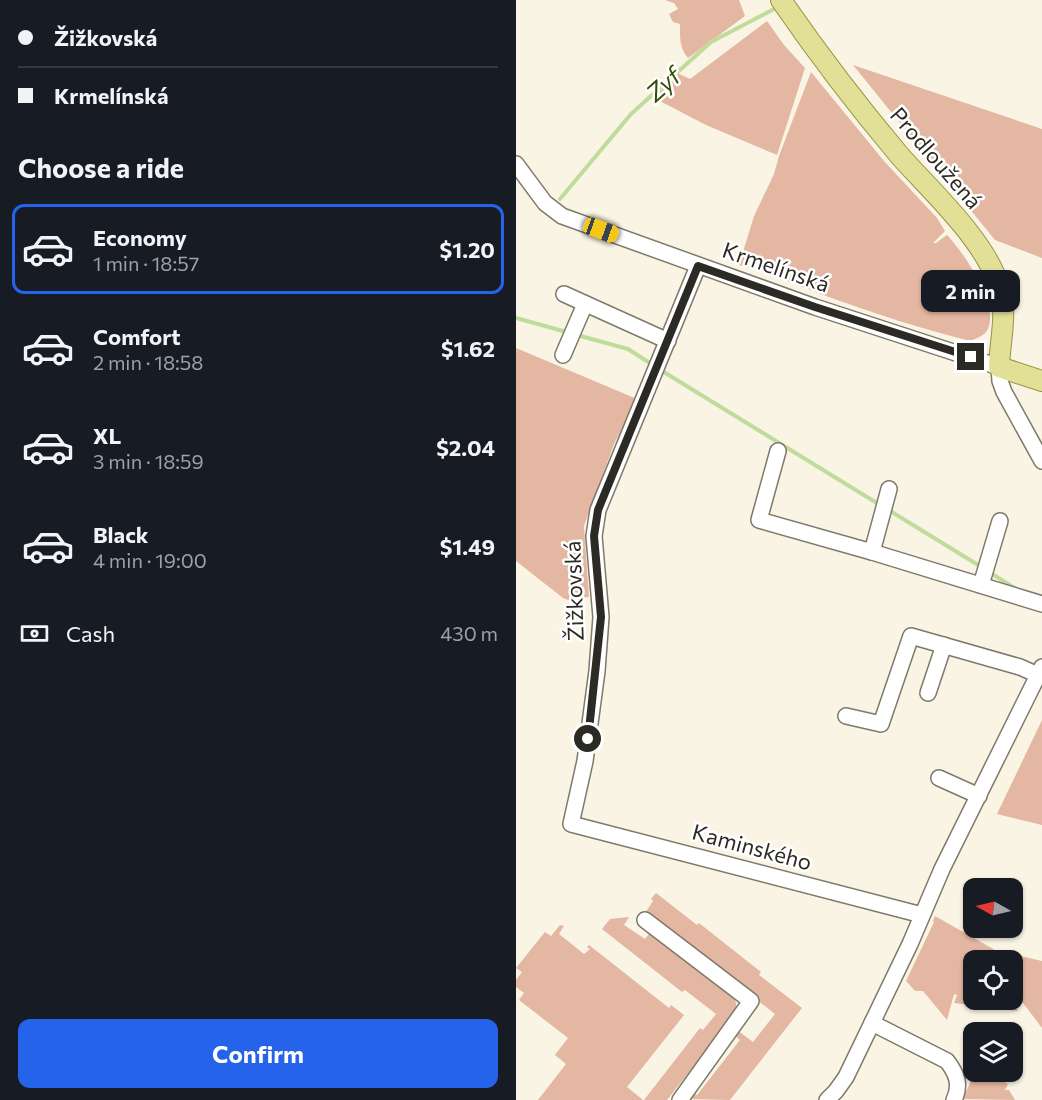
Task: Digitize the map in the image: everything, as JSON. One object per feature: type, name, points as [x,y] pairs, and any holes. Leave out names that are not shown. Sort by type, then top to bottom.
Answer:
[{"type":"main road","name":"Prodloužená","points":[[785,6],[843,86],[984,254],[999,286],[1004,310],[999,367]]},
{"type":"main road","name":"Krmelínská","points":[[999,367],[1042,381]]},
{"type":"street","name":"Krmelínská","points":[[516,164],[545,203],[562,216],[815,307],[999,367]]},
{"type":"street","name":"Žižkovská","points":[[571,824],[585,761],[597,671],[601,617],[594,536],[598,510],[698,266]]},
{"type":"street","points":[[564,294],[668,341]]},
{"type":"street","points":[[563,355],[585,304]]},
{"type":"street","points":[[999,367],[1004,392],[1042,461]]},
{"type":"street","points":[[778,451],[759,520],[1042,604]]},
{"type":"street","points":[[872,552],[889,489]]},
{"type":"street","points":[[981,585],[1000,521]]},
{"type":"street","points":[[827,1100],[846,1077],[922,915],[934,884],[1040,671],[911,636],[881,724]]},
{"type":"street","points":[[928,693],[944,645]]},
{"type":"street","points":[[846,716],[881,724],[896,731]]},
{"type":"street","points":[[939,777],[979,796]]},
{"type":"street","name":"Kaminského","points":[[571,824],[922,915]]},
{"type":"street","points":[[645,920],[751,1001],[680,1100]]},
{"type":"street","points":[[872,1023],[947,1061],[954,1070],[957,1080],[958,1092],[954,1100]]},
{"type":"shaded area","points":[[665,0],[739,0],[745,16],[688,58],[680,38],[680,24],[673,22],[669,14],[678,9],[674,3]]},
{"type":"shaded area","points":[[767,21],[784,45],[805,68],[777,155],[706,125],[654,98],[677,73],[690,79]]},
{"type":"shaded area","points":[[853,65],[1042,129],[1042,258],[995,240]]},
{"type":"shaded area","points":[[811,72],[884,161],[937,218],[945,231],[933,243],[947,235],[971,267],[985,295],[989,309],[990,322],[983,335],[970,341],[934,331],[862,309],[739,265],[754,216],[774,174]]},
{"type":"shaded area","points":[[516,348],[637,399],[614,444],[584,526],[589,597],[568,600],[563,598],[516,561]]},
{"type":"shaded area","points":[[1042,720],[1042,825],[997,814]]},
{"type":"shaded area","points":[[656,893],[697,925],[699,923],[761,972],[759,975],[802,1008],[730,1100],[689,1099],[691,1091],[697,1095],[740,1040],[733,1034],[737,1030],[753,1042],[775,1014],[715,967],[643,916]]},
{"type":"shaded area","points":[[935,916],[963,932],[963,938],[974,938],[995,950],[963,950],[963,1004],[954,1003],[957,995],[954,994],[947,1020],[923,991],[915,991],[906,981]]},
{"type":"shaded area","points":[[629,917],[624,925],[645,939],[652,930],[733,996],[736,1002],[736,1009],[732,1017],[667,1100],[644,1100],[700,1028],[703,1030],[716,1014],[685,990],[682,992],[602,929],[610,919]]},
{"type":"shaded area","points":[[560,925],[564,926],[559,934],[584,954],[590,949],[587,947],[589,945],[669,1008],[671,1005],[684,1015],[627,1087],[643,1100],[538,1100],[566,1064],[555,1055],[568,1038],[519,1000],[524,993],[516,987],[516,980],[522,972],[516,968],[545,932],[551,936]]},
{"type":"shaded area","points":[[1023,957],[1042,961],[1042,1028],[1023,1003]]},
{"type":"shaded area","points":[[970,1082],[1004,1082],[1008,1084],[1005,1090],[1009,1090],[1015,1100],[963,1099]]},
{"type":"waterway","name":"Zyf","points":[[560,199],[631,114],[711,42],[778,7]]},
{"type":"waterway","points":[[516,318],[570,333]]},
{"type":"waterway","points":[[577,335],[628,349],[653,365]]},
{"type":"waterway","points":[[659,369],[880,505]]},
{"type":"waterway","points":[[887,509],[983,568]]},
{"type":"waterway","points":[[989,572],[1018,590]]},
{"type":"route","points":[[588,739],[601,617],[594,536],[598,510],[698,266],[815,307],[971,357]]}]
